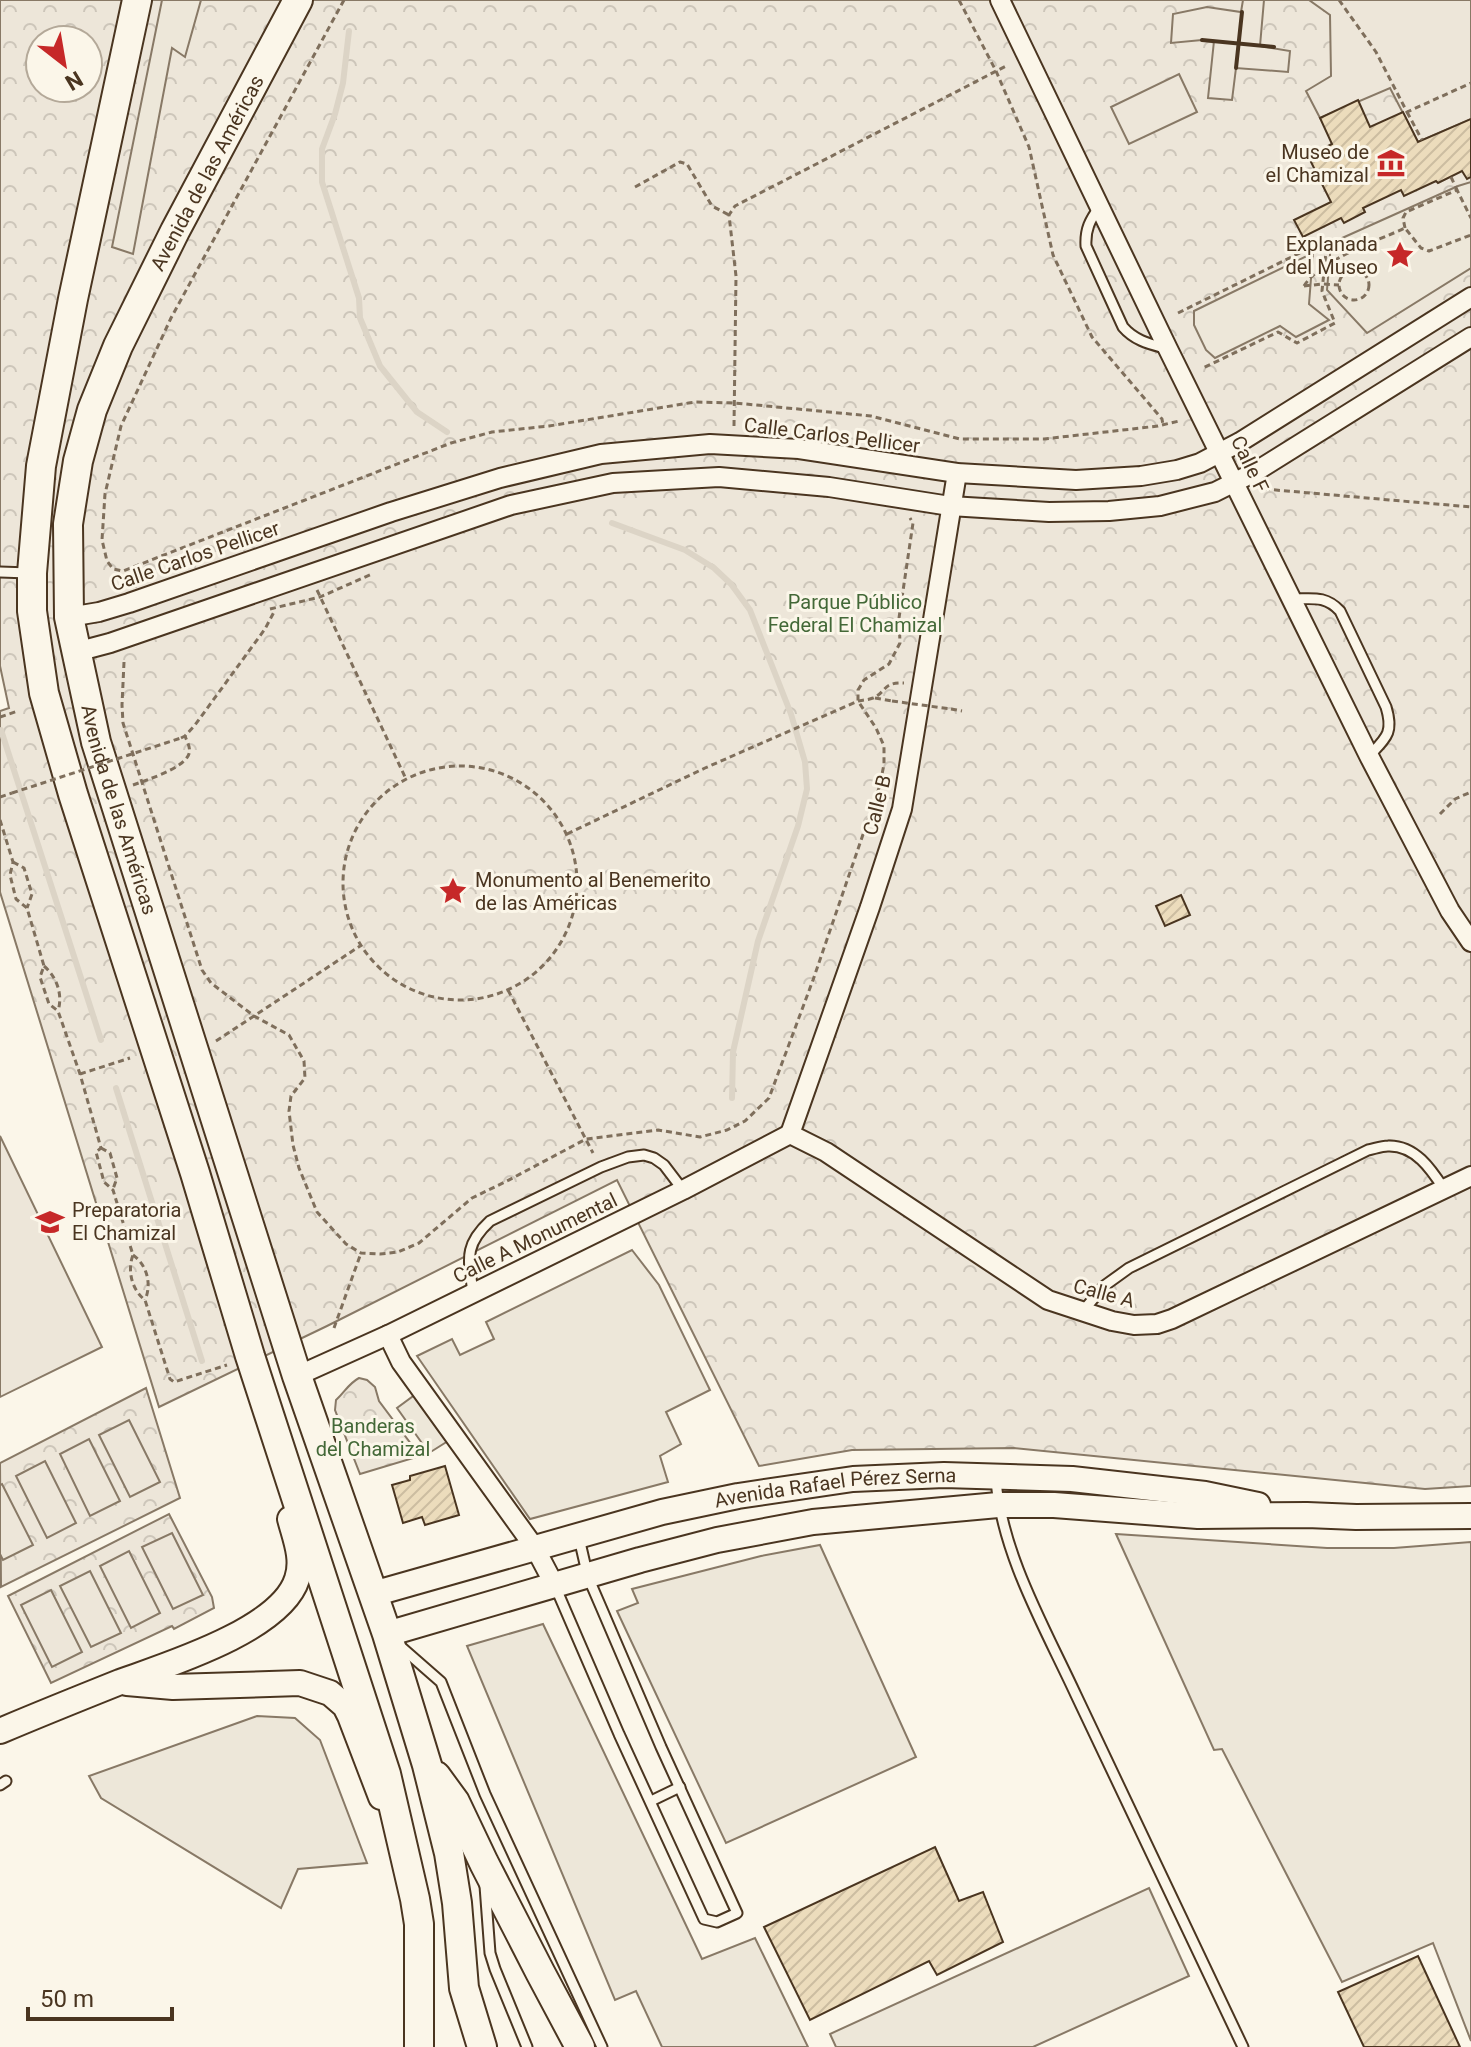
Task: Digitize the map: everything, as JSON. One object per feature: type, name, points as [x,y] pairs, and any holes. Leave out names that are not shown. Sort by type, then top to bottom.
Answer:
[{"type":"highway","name":"Avenida de las Américas","points":[[137,0],[41,466],[32,611],[44,693],[73,794],[386,1774],[419,1924],[419,2047]]},
{"type":"highway","name":"Avenida de las Américas","points":[[298,0],[156,269],[118,346],[92,410],[78,461],[68,524],[69,617],[96,742],[297,1376],[387,1634],[427,1765],[449,1853],[457,1903],[464,1988],[482,2047]]},
{"type":"highway","points":[[195,1173],[226,1234],[268,1361],[281,1375],[289,1378],[297,1376]]},
{"type":"highway","points":[[427,1765],[455,1802],[580,2047]]},
{"type":"main road","points":[[0,1731],[228,1639],[260,1620],[292,1591],[301,1564],[260,1420],[262,1390]]},
{"type":"main road","name":"Avenida Rafael Pérez Serna","points":[[373,1594],[677,1509],[738,1496],[839,1481],[944,1475],[1072,1479],[1205,1494],[1307,1515]]},
{"type":"main road","name":"Avenida Rafael Pérez Serna","points":[[387,1634],[640,1560],[717,1540],[813,1522],[998,1505],[1054,1505],[1198,1516],[1471,1516]]},
{"type":"main road","points":[[121,1682],[173,1687],[300,1683],[330,1693],[345,1706],[374,1780],[399,1831]]},
{"type":"street","name":"Calle F","points":[[1000,0],[1369,756],[1450,911],[1471,942]]},
{"type":"street","name":"Calle Carlos Pellicer","points":[[69,617],[129,603],[391,512],[500,478],[601,454],[710,444],[799,449],[957,473],[1076,480],[1141,476],[1177,470],[1200,463],[1248,437],[1471,297]]},
{"type":"street","points":[[76,652],[511,505],[613,483],[719,477],[829,487],[950,506],[1049,512],[1160,506],[1203,496],[1255,472],[1471,337]]},
{"type":"street","name":"Calle B","points":[[790,1134],[902,809],[957,473]]},
{"type":"street","name":"Calle A Monumental","points":[[297,1376],[388,1335],[790,1134]]},
{"type":"street","name":"Calle A","points":[[790,1134],[826,1152],[1048,1300],[1134,1325],[1157,1324],[1172,1319],[1471,1176]]},
{"type":"street","points":[[388,1335],[401,1362],[535,1548],[555,1586]]},
{"type":"lane","points":[[1100,206],[1085,232],[1086,246],[1123,327],[1142,342],[1168,349]]},
{"type":"lane","points":[[0,572],[32,573]]},
{"type":"lane","points":[[1292,599],[1322,599],[1331,602],[1340,611],[1391,721],[1387,737],[1369,756]]},
{"type":"lane","points":[[1082,1312],[1104,1286],[1129,1268],[1368,1150],[1389,1146],[1408,1150],[1430,1167],[1444,1189]]},
{"type":"lane","points":[[473,1293],[469,1261],[471,1243],[490,1221],[628,1157],[644,1155],[654,1158],[664,1165],[683,1190]]},
{"type":"lane","points":[[996,1476],[998,1505],[1029,1593],[1147,1849],[1243,2047]]},
{"type":"lane","points":[[555,1586],[704,1919],[717,1922],[737,1913],[588,1577],[578,1536]]},
{"type":"lane","points":[[387,1634],[441,1682],[485,1794],[602,2047]]},
{"type":"lane","points":[[651,1801],[680,1787]]},
{"type":"lane","points":[[484,1863],[490,1953],[527,2047]]},
{"type":"path","points":[[123,571],[113,569],[107,561],[102,540],[105,494],[121,426],[171,318],[344,0]]},
{"type":"path","points":[[959,0],[996,71],[1029,147],[1053,255],[1092,337],[1162,419],[1163,425]]},
{"type":"path","points":[[1339,0],[1376,52],[1422,140]]},
{"type":"path","points":[[734,426],[736,276],[729,215],[735,206],[1008,65]]},
{"type":"path","points":[[1407,112],[1471,83]]},
{"type":"path","points":[[635,187],[680,162],[687,164],[712,206],[729,215]]},
{"type":"path","points":[[1451,177],[1471,218]]},
{"type":"path","points":[[1457,190],[1406,212],[1403,218],[1405,228],[1421,248],[1429,251],[1471,235]]},
{"type":"path","points":[[1339,285],[1304,286],[1324,265],[1405,228]]},
{"type":"path","points":[[1178,313],[1327,242],[1322,284],[1335,323],[1297,343],[1278,332],[1203,368]]},
{"type":"path","points":[[1356,270],[1365,274],[1370,283],[1368,293],[1355,301],[1345,298],[1339,285],[1346,272],[1356,270]]},
{"type":"path","points":[[1263,489],[1471,507]]},
{"type":"path","points":[[124,662],[123,723],[202,970],[211,983],[254,1016],[289,1035],[304,1061],[305,1078],[291,1096],[289,1111],[299,1168],[317,1212],[346,1244],[361,1253],[398,1252],[419,1243],[472,1198],[586,1139],[658,1130],[700,1137],[727,1130],[745,1121],[769,1098],[880,785],[884,746],[858,701],[858,690],[864,680],[889,664],[900,643],[899,618],[913,523],[910,518]]},
{"type":"path","points":[[265,610],[320,597],[379,571]]},
{"type":"path","points":[[310,575],[406,779]]},
{"type":"path","points":[[0,797],[183,737],[265,629],[276,609]]},
{"type":"path","points":[[875,698],[886,686],[895,683],[921,684]]},
{"type":"path","points":[[567,834],[705,768],[858,701],[875,698],[962,711]]},
{"type":"path","points":[[0,717],[18,711]]},
{"type":"path","points":[[130,786],[161,774],[188,756],[190,748],[183,737]]},
{"type":"path","points":[[442,767],[480,767],[516,779],[546,802],[567,834],[577,869],[575,906],[562,941],[539,970],[508,990],[476,1000],[442,999],[410,990],[382,972],[360,946],[345,910],[343,872],[353,834],[374,802],[406,779],[442,767]]},
{"type":"path","points":[[1440,814],[1455,799],[1471,792]]},
{"type":"path","points":[[0,820],[13,862],[10,875],[16,899],[27,908],[44,966],[53,974],[61,1000],[58,1011]]},
{"type":"path","points":[[13,862],[24,868],[32,894],[27,908]]},
{"type":"path","points":[[194,1047],[216,1040],[360,946]]},
{"type":"path","points":[[44,966],[40,977],[49,1004],[58,1011],[101,1148],[110,1153],[117,1178],[113,1190]]},
{"type":"path","points":[[508,990],[601,1167]]},
{"type":"path","points":[[80,1074],[130,1058]]},
{"type":"path","points":[[101,1148],[96,1152],[104,1182],[113,1190],[133,1255],[129,1266],[136,1292],[145,1300],[170,1379],[174,1382],[228,1365]]},
{"type":"path","points":[[334,1328],[361,1253]]},
{"type":"path","points":[[133,1255],[142,1261],[150,1288],[145,1300]]},
{"type":"green space","name":"Parque Público Federal El Chamizal","points":[[0,0],[1471,0],[1471,1486],[1425,1489],[1014,1448],[852,1450],[759,1466],[617,1180],[159,1407],[0,892],[0,711],[9,708],[0,666]]},
{"type":"green space","points":[[1243,0],[1264,0],[1260,46],[1290,51],[1288,72],[1236,68],[1232,100],[1208,98],[1214,41],[1171,43],[1173,14],[1207,7],[1241,12]]},
{"type":"green space","points":[[1309,0],[1471,0],[1471,119],[1418,142],[1390,88],[1320,118],[1306,91],[1331,76],[1330,15]]},
{"type":"green space","points":[[1179,74],[1197,112],[1129,144],[1111,107]]},
{"type":"green space","points":[[0,1136],[102,1347],[0,1397]]},
{"type":"green space","name":"Banderas del Chamizal","points":[[359,1378],[375,1387],[379,1401],[420,1456],[360,1474],[335,1410],[336,1400]]},
{"type":"green space","points":[[146,1388],[180,1498],[1,1587],[0,1463]]},
{"type":"green space","points":[[129,1420],[160,1482],[130,1497],[99,1435]]},
{"type":"green space","points":[[89,1439],[120,1501],[90,1516],[60,1454]]},
{"type":"green space","points":[[45,1461],[76,1523],[47,1538],[16,1476]]},
{"type":"green space","points":[[2,1484],[33,1545],[3,1560],[0,1554]]},
{"type":"green space","points":[[169,1514],[212,1597],[214,1608],[51,1683],[8,1596]]},
{"type":"green space","points":[[172,1533],[203,1595],[173,1609],[142,1547]]},
{"type":"green space","points":[[129,1551],[160,1613],[131,1628],[100,1566]]},
{"type":"green space","points":[[90,1571],[121,1633],[91,1647],[60,1586]]},
{"type":"green space","points":[[51,1590],[82,1652],[52,1667],[21,1605]]},
{"type":"shaded area","points":[[162,0],[201,0],[185,57],[172,48],[133,254],[112,247]]},
{"type":"shaded area","name":"Explanada del Museo","points":[[1471,182],[1471,268],[1367,333],[1327,290],[1331,243]]},
{"type":"shaded area","points":[[1313,253],[1309,304],[1329,320],[1296,337],[1280,326],[1215,358],[1206,350],[1194,325],[1194,311]]},
{"type":"shaded area","points":[[632,1250],[659,1285],[710,1390],[666,1412],[681,1444],[660,1456],[668,1482],[530,1519],[417,1356],[452,1339],[460,1355],[494,1339],[486,1322]]},
{"type":"shaded area","points":[[416,1394],[448,1441],[429,1453],[397,1408]]},
{"type":"shaded area","points":[[1116,1534],[1327,1548],[1394,1548],[1471,1542],[1471,2041],[1433,1943],[1342,1982],[1222,1749],[1214,1750]]},
{"type":"shaded area","points":[[820,1545],[916,1757],[726,1843],[617,1611],[638,1603],[632,1589],[761,1556]]},
{"type":"shaded area","points":[[543,1624],[702,1959],[755,1938],[808,2047],[662,2047],[636,1991],[615,2000],[467,1646]]},
{"type":"shaded area","points":[[257,1716],[295,1718],[320,1740],[367,1863],[298,1869],[281,1908],[101,1798],[89,1776]]},
{"type":"shaded area","points":[[1149,1888],[1189,1976],[1033,2047],[836,2047],[830,2034]]},
{"type":"building","name":"Museo de el Chamizal","points":[[1358,100],[1370,127],[1403,112],[1418,142],[1471,119],[1471,177],[1467,179],[1462,171],[1404,196],[1401,190],[1363,208],[1365,212],[1344,223],[1341,218],[1303,237],[1294,220],[1331,202],[1308,156],[1332,144],[1320,118]]},
{"type":"building","points":[[1181,895],[1190,915],[1165,926],[1156,906]]},
{"type":"building","points":[[445,1466],[459,1515],[425,1525],[422,1517],[403,1523],[392,1485]]},
{"type":"building","points":[[935,1847],[959,1901],[983,1892],[1003,1942],[937,1975],[929,1961],[810,2020],[764,1927]]},
{"type":"building","points":[[1418,1956],[1460,2047],[1364,2047],[1338,1992]]},
{"type":"waterway","points":[[349,31],[343,83],[322,149],[322,182],[359,298],[360,318],[380,366],[417,412],[447,432]]},
{"type":"waterway","points":[[612,523],[685,550],[714,568],[731,584],[750,610],[791,714],[805,762],[807,789],[798,826],[758,941],[733,1052],[732,1098]]},
{"type":"waterway","points":[[1,730],[101,1040]]},
{"type":"waterway","points":[[116,1088],[202,1361]]},
{"type":"wall","points":[[1236,68],[1242,12]]},
{"type":"wall","points":[[1202,40],[1274,47]]},
{"type":"place","name":"Museo de el Chamizal","points":[[1391,163]]},
{"type":"place","name":"Explanada del Museo","points":[[1400,255]]},
{"type":"place","name":"Monumento al Benemerito de las Américas","points":[[453,891]]},
{"type":"place","name":"Preparatoria El Chamizal","points":[[50,1222]]}]
